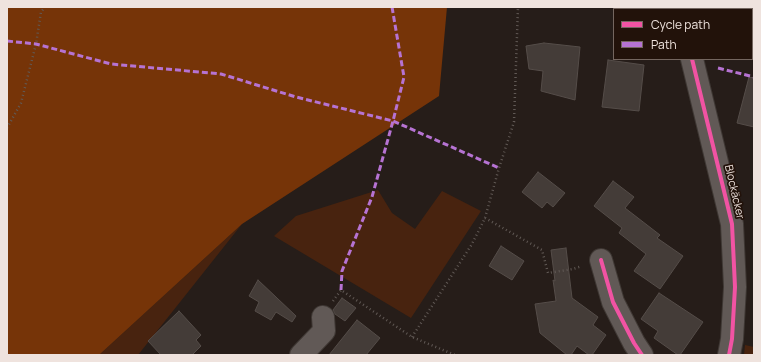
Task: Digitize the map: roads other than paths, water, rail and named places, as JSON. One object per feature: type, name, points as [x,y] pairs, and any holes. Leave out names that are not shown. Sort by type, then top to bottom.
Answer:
[{"type":"street","name":"Blockäcker","points":[[692,60],[732,224],[735,287],[732,339],[729,355]]},
{"type":"street","points":[[601,260],[613,302],[634,343],[642,355]]},
{"type":"street","points":[[301,355],[324,331],[323,317]]}]
